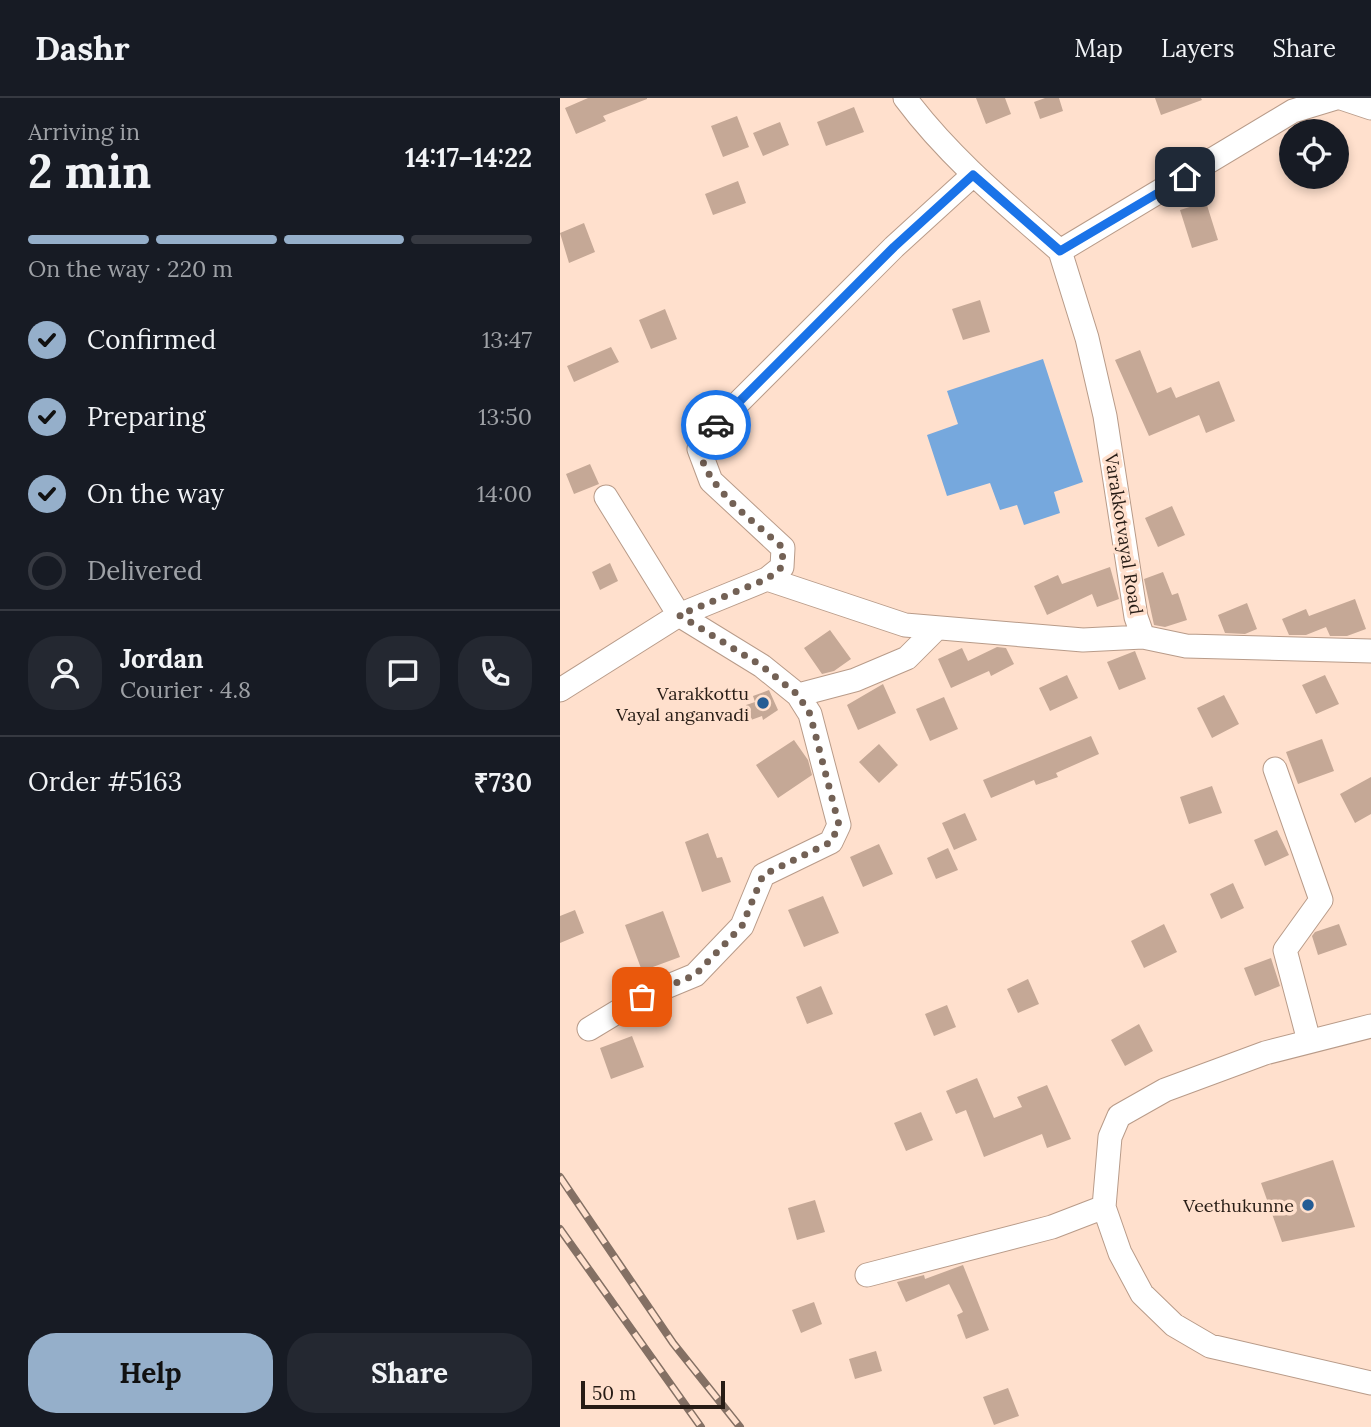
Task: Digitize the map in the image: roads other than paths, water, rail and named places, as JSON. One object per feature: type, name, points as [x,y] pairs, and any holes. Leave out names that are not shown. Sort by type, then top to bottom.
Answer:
[{"type":"street","points":[[905,98],[925,124],[973,175],[1060,251],[1293,111],[1339,98],[1371,108]]},
{"type":"street","points":[[560,690],[679,615],[767,579],[782,567],[783,548],[711,481],[699,449],[709,432],[835,305],[973,175]]},
{"type":"street","name":"Varakkotvayal Road","points":[[1060,251],[1087,338],[1105,416],[1136,617],[1143,637],[1186,646],[1371,652]]},
{"type":"street","points":[[589,1029],[642,997],[695,975],[742,926],[763,875],[831,842],[839,825],[810,714],[798,695],[762,666],[679,615],[606,497]]},
{"type":"street","points":[[767,579],[905,625],[1083,640],[1143,637]]},
{"type":"street","points":[[798,695],[855,680],[906,658],[936,629]]},
{"type":"street","points":[[1275,769],[1321,900],[1285,950],[1289,974],[1309,1041]]},
{"type":"street","points":[[1371,1026],[1265,1053],[1165,1090],[1119,1116],[1110,1138],[1104,1207],[1120,1253],[1142,1294],[1174,1325],[1210,1346],[1371,1383]]},
{"type":"street","points":[[867,1275],[1052,1227],[1104,1207]]},
{"type":"water","points":[[1043,359],[1083,482],[1054,492],[1060,513],[1024,525],[1017,505],[1000,510],[990,483],[947,496],[927,435],[958,424],[947,391]]},
{"type":"railway","points":[[560,1177],[673,1343],[740,1427]]},
{"type":"railway","points":[[560,1229],[701,1427]]},
{"type":"place","name":"Varakkottu Vayal anganvadi","points":[[763,703]]},
{"type":"place","name":"Veethukunne","points":[[1308,1205]]}]
